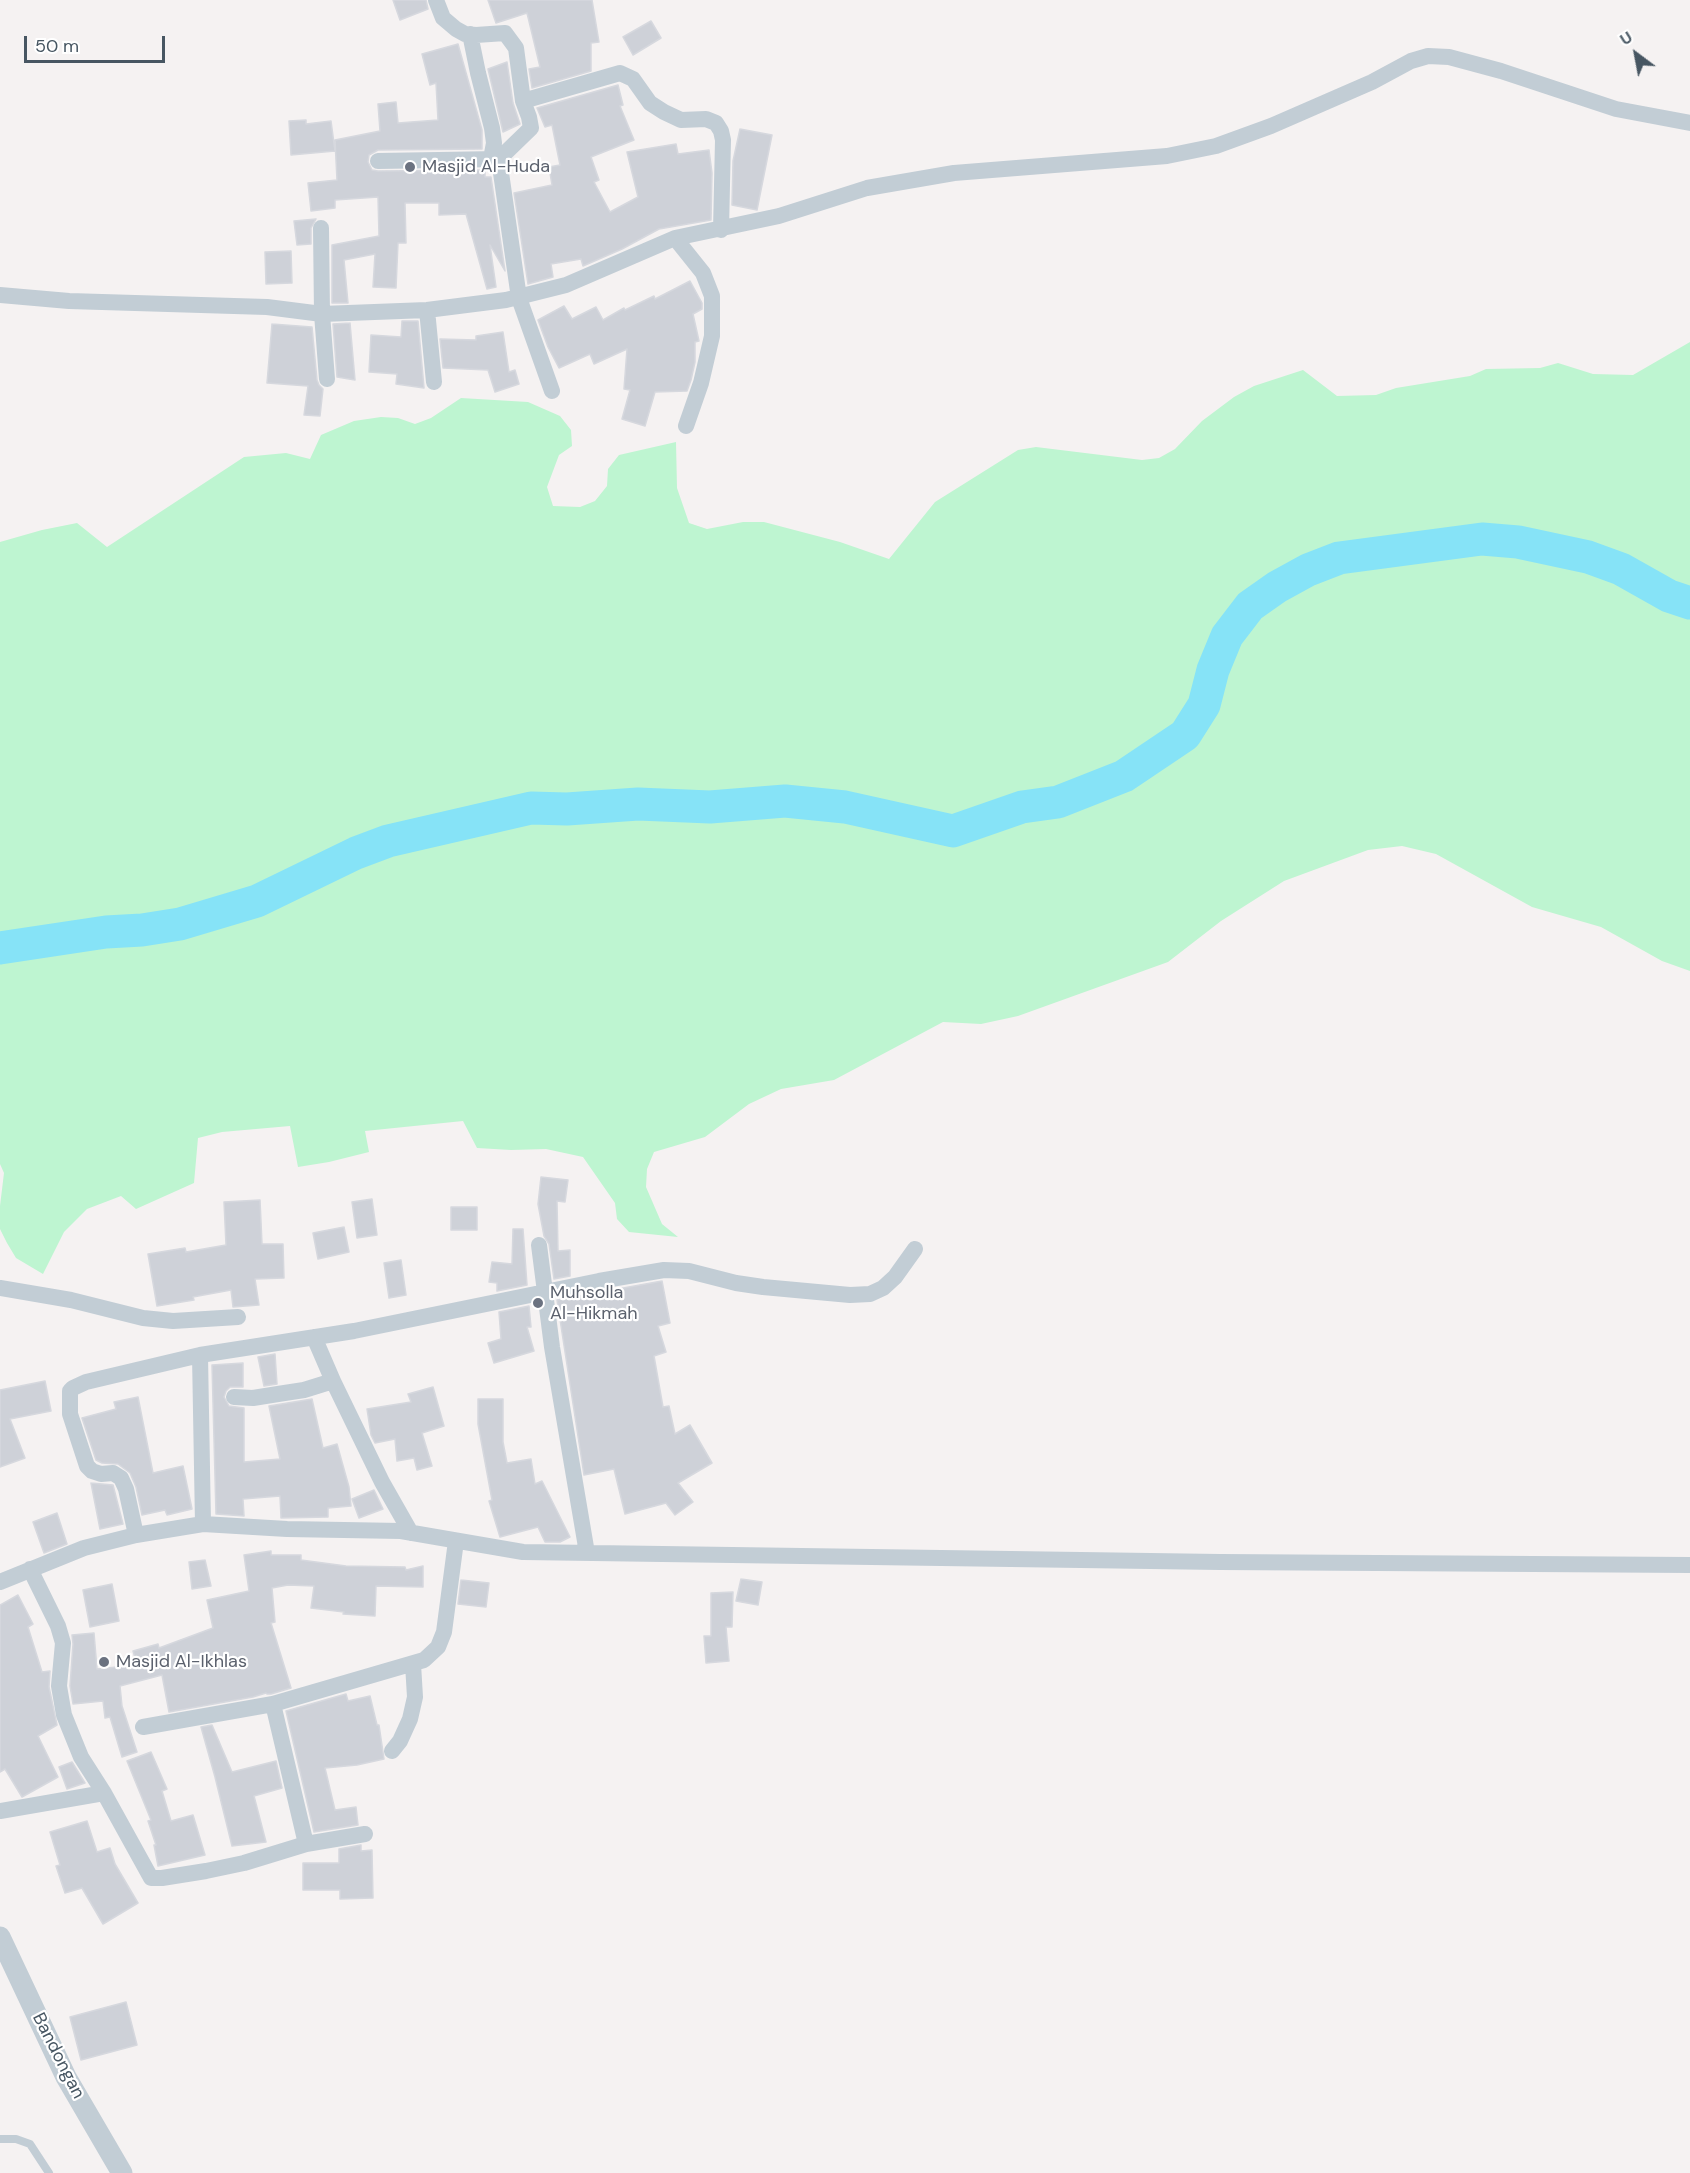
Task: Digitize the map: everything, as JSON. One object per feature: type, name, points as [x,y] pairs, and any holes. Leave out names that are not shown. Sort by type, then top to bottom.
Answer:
[{"type":"street","points":[[378,160],[495,159],[531,128],[523,101],[516,48],[510,39],[505,33],[470,34],[448,25],[436,0]]},
{"type":"street","points":[[470,34],[492,128],[495,159],[519,298],[552,391]]},
{"type":"street","points":[[0,295],[69,301],[267,307],[322,314],[428,310],[519,298],[566,285],[675,238],[779,216],[867,188],[954,173],[1167,156],[1215,146],[1271,126],[1372,82],[1411,61],[1428,56],[1449,57],[1501,71],[1616,109],[1690,123]]},
{"type":"street","points":[[523,101],[620,73],[629,75],[650,103],[664,112],[681,120],[706,119],[716,123],[723,140],[721,230]]},
{"type":"street","points":[[321,228],[322,314],[327,379]]},
{"type":"street","points":[[675,238],[703,273],[712,296],[712,336],[701,382],[686,426]]},
{"type":"street","points":[[428,310],[434,382]]},
{"type":"street","points":[[539,1245],[544,1293],[587,1553]]},
{"type":"street","points":[[135,1535],[122,1478],[113,1473],[101,1474],[92,1471],[87,1466],[70,1414],[70,1391],[78,1385],[200,1355],[314,1337],[599,1281],[675,1270],[763,1287],[861,1296],[883,1288],[895,1277],[915,1249]]},
{"type":"street","points":[[0,1288],[71,1300],[143,1318],[174,1321],[238,1317]]},
{"type":"street","points":[[314,1337],[382,1482],[411,1533]]},
{"type":"street","points":[[200,1355],[203,1524]]},
{"type":"street","points":[[234,1397],[253,1398],[278,1395],[333,1381]]},
{"type":"street","points":[[0,1582],[84,1548],[135,1535],[203,1524],[411,1533],[523,1552],[1220,1562],[1690,1565]]},
{"type":"street","points":[[143,1726],[273,1704],[424,1660],[438,1647],[444,1632],[456,1541]]},
{"type":"street","points":[[30,1569],[58,1626],[63,1643],[59,1686],[64,1715],[81,1757],[104,1793],[148,1875],[155,1879],[244,1863],[306,1844],[364,1834]]},
{"type":"street","points":[[393,1751],[410,1719],[415,1697],[413,1664]]},
{"type":"street","points":[[273,1704],[306,1844]]},
{"type":"street","points":[[0,1811],[104,1793]]},
{"type":"street","name":"Bandongan","points":[[0,1937],[66,2077],[119,2172]]},
{"type":"lane","points":[[0,2139],[16,2139],[30,2144],[49,2173]]},
{"type":"green space","points":[[1690,342],[1690,971],[1662,961],[1601,927],[1532,907],[1436,854],[1402,846],[1368,850],[1284,881],[1221,921],[1168,962],[1018,1016],[981,1024],[943,1022],[834,1080],[781,1089],[749,1104],[705,1137],[654,1152],[647,1169],[646,1187],[662,1224],[678,1237],[629,1232],[617,1219],[615,1203],[583,1157],[546,1149],[477,1148],[463,1121],[365,1131],[369,1152],[298,1167],[290,1126],[222,1132],[198,1138],[194,1183],[136,1209],[121,1196],[87,1209],[64,1232],[43,1274],[16,1258],[7,1243],[0,1229],[4,1173],[0,1164],[0,542],[77,523],[107,547],[244,457],[286,453],[310,459],[321,435],[354,421],[381,417],[398,418],[415,424],[431,418],[461,398],[528,402],[560,416],[571,430],[572,446],[559,455],[547,487],[553,506],[580,507],[595,501],[607,486],[608,469],[619,455],[676,442],[677,488],[689,523],[707,529],[743,522],[764,522],[840,542],[889,559],[935,502],[1018,450],[1036,447],[1142,460],[1159,458],[1175,449],[1202,421],[1234,397],[1254,386],[1303,370],[1337,396],[1376,395],[1396,388],[1470,376],[1486,369],[1540,368],[1558,363],[1593,374],[1633,375]]},
{"type":"building","points":[[393,0],[426,0],[428,9],[400,20]]},
{"type":"building","points":[[488,0],[592,0],[599,42],[591,43],[591,71],[532,88],[529,69],[540,67],[527,13],[496,23]]},
{"type":"building","points":[[651,21],[661,38],[633,55],[623,37]]},
{"type":"building","points":[[458,44],[482,130],[482,149],[378,150],[369,155],[368,162],[372,170],[378,171],[485,170],[485,177],[491,177],[505,271],[490,245],[496,287],[487,289],[466,214],[439,215],[439,203],[405,203],[406,243],[398,243],[396,288],[373,287],[375,254],[344,260],[348,303],[332,303],[332,245],[379,236],[378,197],[335,200],[335,208],[311,211],[308,183],[337,180],[335,140],[380,131],[378,104],[396,102],[398,123],[438,120],[436,83],[430,85],[422,54]]},
{"type":"building","points":[[507,62],[513,103],[520,124],[503,132],[488,69]]},
{"type":"building","points":[[618,85],[623,105],[620,106],[634,140],[591,157],[599,180],[594,182],[610,212],[638,197],[627,152],[676,144],[678,154],[709,150],[712,173],[711,220],[659,229],[583,266],[581,259],[551,264],[553,277],[528,284],[514,193],[552,185],[549,167],[560,165],[552,125],[545,127],[537,108]]},
{"type":"building","points":[[306,120],[306,124],[331,121],[335,151],[291,155],[289,121]]},
{"type":"building","points":[[740,129],[772,135],[757,210],[732,205],[733,161]]},
{"type":"building","points":[[316,219],[311,228],[311,244],[297,245],[294,221]]},
{"type":"building","points":[[291,251],[292,283],[266,284],[265,252]]},
{"type":"building","points":[[690,281],[702,303],[702,309],[693,314],[699,341],[695,342],[695,362],[691,380],[687,391],[655,392],[645,426],[622,419],[630,390],[624,389],[627,349],[594,364],[590,354],[559,368],[538,320],[564,306],[572,319],[596,307],[603,320],[624,308],[625,310],[654,296],[655,299]]},
{"type":"building","points":[[402,321],[418,321],[424,388],[396,384],[397,374],[369,372],[371,335],[401,337]]},
{"type":"building","points":[[350,323],[355,380],[337,377],[333,324]]},
{"type":"building","points":[[272,324],[312,327],[317,380],[323,389],[320,416],[304,415],[308,386],[267,383]]},
{"type":"building","points":[[503,332],[509,372],[515,370],[519,384],[495,392],[488,370],[443,368],[440,339],[476,340],[476,336]]},
{"type":"building","points":[[541,1177],[568,1180],[565,1202],[557,1201],[558,1251],[570,1250],[570,1276],[554,1279],[549,1244],[544,1236],[538,1204]]},
{"type":"building","points":[[372,1199],[377,1235],[357,1238],[352,1202]]},
{"type":"building","points":[[260,1200],[262,1244],[283,1244],[284,1278],[255,1279],[259,1305],[233,1307],[231,1290],[193,1297],[194,1300],[157,1306],[148,1254],[185,1248],[186,1252],[226,1245],[224,1202]]},
{"type":"building","points":[[451,1207],[477,1207],[477,1230],[451,1230]]},
{"type":"building","points":[[344,1227],[349,1252],[318,1259],[313,1233]]},
{"type":"building","points":[[513,1229],[523,1229],[527,1285],[497,1291],[497,1283],[489,1282],[492,1262],[512,1264]]},
{"type":"building","points":[[401,1260],[406,1295],[389,1298],[384,1263]]},
{"type":"building","points":[[662,1281],[670,1323],[658,1326],[666,1352],[654,1356],[663,1407],[669,1406],[675,1434],[690,1425],[712,1463],[678,1483],[693,1502],[675,1515],[666,1503],[625,1514],[614,1469],[584,1475],[557,1300]]},
{"type":"building","points":[[529,1306],[531,1327],[527,1327],[534,1351],[494,1363],[488,1343],[501,1339],[499,1312]]},
{"type":"building","points":[[275,1354],[277,1384],[264,1386],[258,1357]]},
{"type":"building","points":[[243,1363],[243,1387],[230,1387],[224,1397],[229,1406],[244,1408],[244,1462],[280,1459],[269,1406],[312,1399],[323,1448],[337,1444],[349,1487],[351,1506],[328,1508],[328,1517],[281,1518],[280,1496],[243,1499],[244,1516],[216,1514],[212,1365]]},
{"type":"building","points":[[45,1381],[51,1411],[10,1419],[25,1458],[0,1467],[0,1390]]},
{"type":"building","points":[[433,1387],[444,1426],[422,1433],[432,1466],[417,1470],[414,1458],[397,1461],[395,1439],[375,1443],[371,1435],[367,1409],[411,1402],[408,1394]]},
{"type":"building","points":[[138,1397],[153,1473],[183,1466],[192,1509],[167,1515],[165,1510],[142,1515],[136,1487],[130,1473],[118,1464],[102,1463],[96,1460],[82,1418],[116,1409],[114,1402]]},
{"type":"building","points":[[478,1399],[503,1399],[503,1442],[507,1463],[531,1459],[535,1484],[542,1481],[570,1537],[560,1542],[545,1542],[538,1527],[500,1537],[489,1501],[492,1500],[478,1424]]},
{"type":"building","points":[[91,1483],[113,1485],[123,1524],[100,1529]]},
{"type":"building","points":[[374,1490],[383,1509],[359,1518],[352,1499]]},
{"type":"building","points":[[57,1513],[67,1544],[44,1553],[33,1522]]},
{"type":"building","points":[[271,1551],[271,1555],[301,1555],[301,1560],[346,1566],[405,1567],[406,1570],[423,1566],[423,1587],[376,1586],[375,1616],[343,1614],[344,1612],[311,1608],[314,1586],[288,1585],[272,1588],[275,1622],[271,1623],[291,1688],[271,1694],[266,1693],[169,1712],[162,1675],[120,1686],[122,1706],[137,1752],[122,1757],[110,1717],[105,1718],[103,1701],[73,1704],[70,1686],[72,1635],[94,1633],[97,1669],[137,1665],[133,1651],[158,1644],[159,1648],[213,1628],[207,1600],[249,1591],[244,1555]]},
{"type":"building","points":[[205,1560],[211,1586],[192,1589],[189,1562]]},
{"type":"building","points":[[741,1579],[762,1582],[758,1605],[736,1601]]},
{"type":"building","points":[[461,1580],[489,1583],[486,1607],[458,1604]]},
{"type":"building","points":[[112,1584],[119,1621],[90,1627],[83,1590]]},
{"type":"building","points":[[733,1592],[732,1627],[726,1627],[729,1661],[706,1663],[704,1636],[711,1636],[711,1593]]},
{"type":"building","points":[[18,1595],[33,1624],[28,1627],[42,1672],[50,1671],[49,1687],[57,1725],[38,1736],[58,1777],[22,1797],[5,1769],[0,1772],[0,1605]]},
{"type":"building","points":[[346,1694],[348,1701],[370,1696],[377,1725],[379,1725],[384,1759],[357,1765],[325,1768],[335,1810],[356,1807],[358,1825],[314,1832],[286,1711]]},
{"type":"building","points":[[212,1725],[232,1772],[276,1761],[282,1788],[254,1796],[266,1842],[232,1846],[201,1727]]},
{"type":"building","points":[[151,1752],[167,1789],[162,1791],[171,1821],[193,1815],[205,1855],[158,1866],[154,1845],[156,1845],[148,1821],[151,1820],[127,1761]]},
{"type":"building","points":[[72,1762],[85,1783],[67,1789],[59,1767]]},
{"type":"building","points":[[87,1821],[97,1852],[110,1848],[115,1864],[138,1903],[103,1924],[82,1888],[65,1893],[56,1866],[60,1865],[50,1832]]},
{"type":"building","points":[[361,1845],[361,1851],[372,1850],[373,1898],[340,1899],[340,1890],[303,1890],[303,1863],[339,1863],[339,1849]]},
{"type":"building","points":[[126,2002],[137,2045],[81,2060],[70,2017]]},
{"type":"waterway","points":[[0,948],[106,932],[142,930],[180,924],[257,901],[356,853],[388,841],[531,808],[567,809],[638,804],[710,807],[785,801],[845,807],[953,831],[1022,807],[1058,802],[1124,776],[1185,735],[1204,705],[1213,670],[1227,636],[1250,606],[1277,587],[1308,570],[1339,558],[1482,539],[1518,542],[1588,557],[1621,569],[1669,596],[1690,603]]},
{"type":"place","name":"Masjid Al-Huda","points":[[410,167]]},
{"type":"place","name":"Muhsolla Al-Hikmah","points":[[538,1303]]},
{"type":"place","name":"Masjid Al-Ikhlas","points":[[104,1662]]}]
